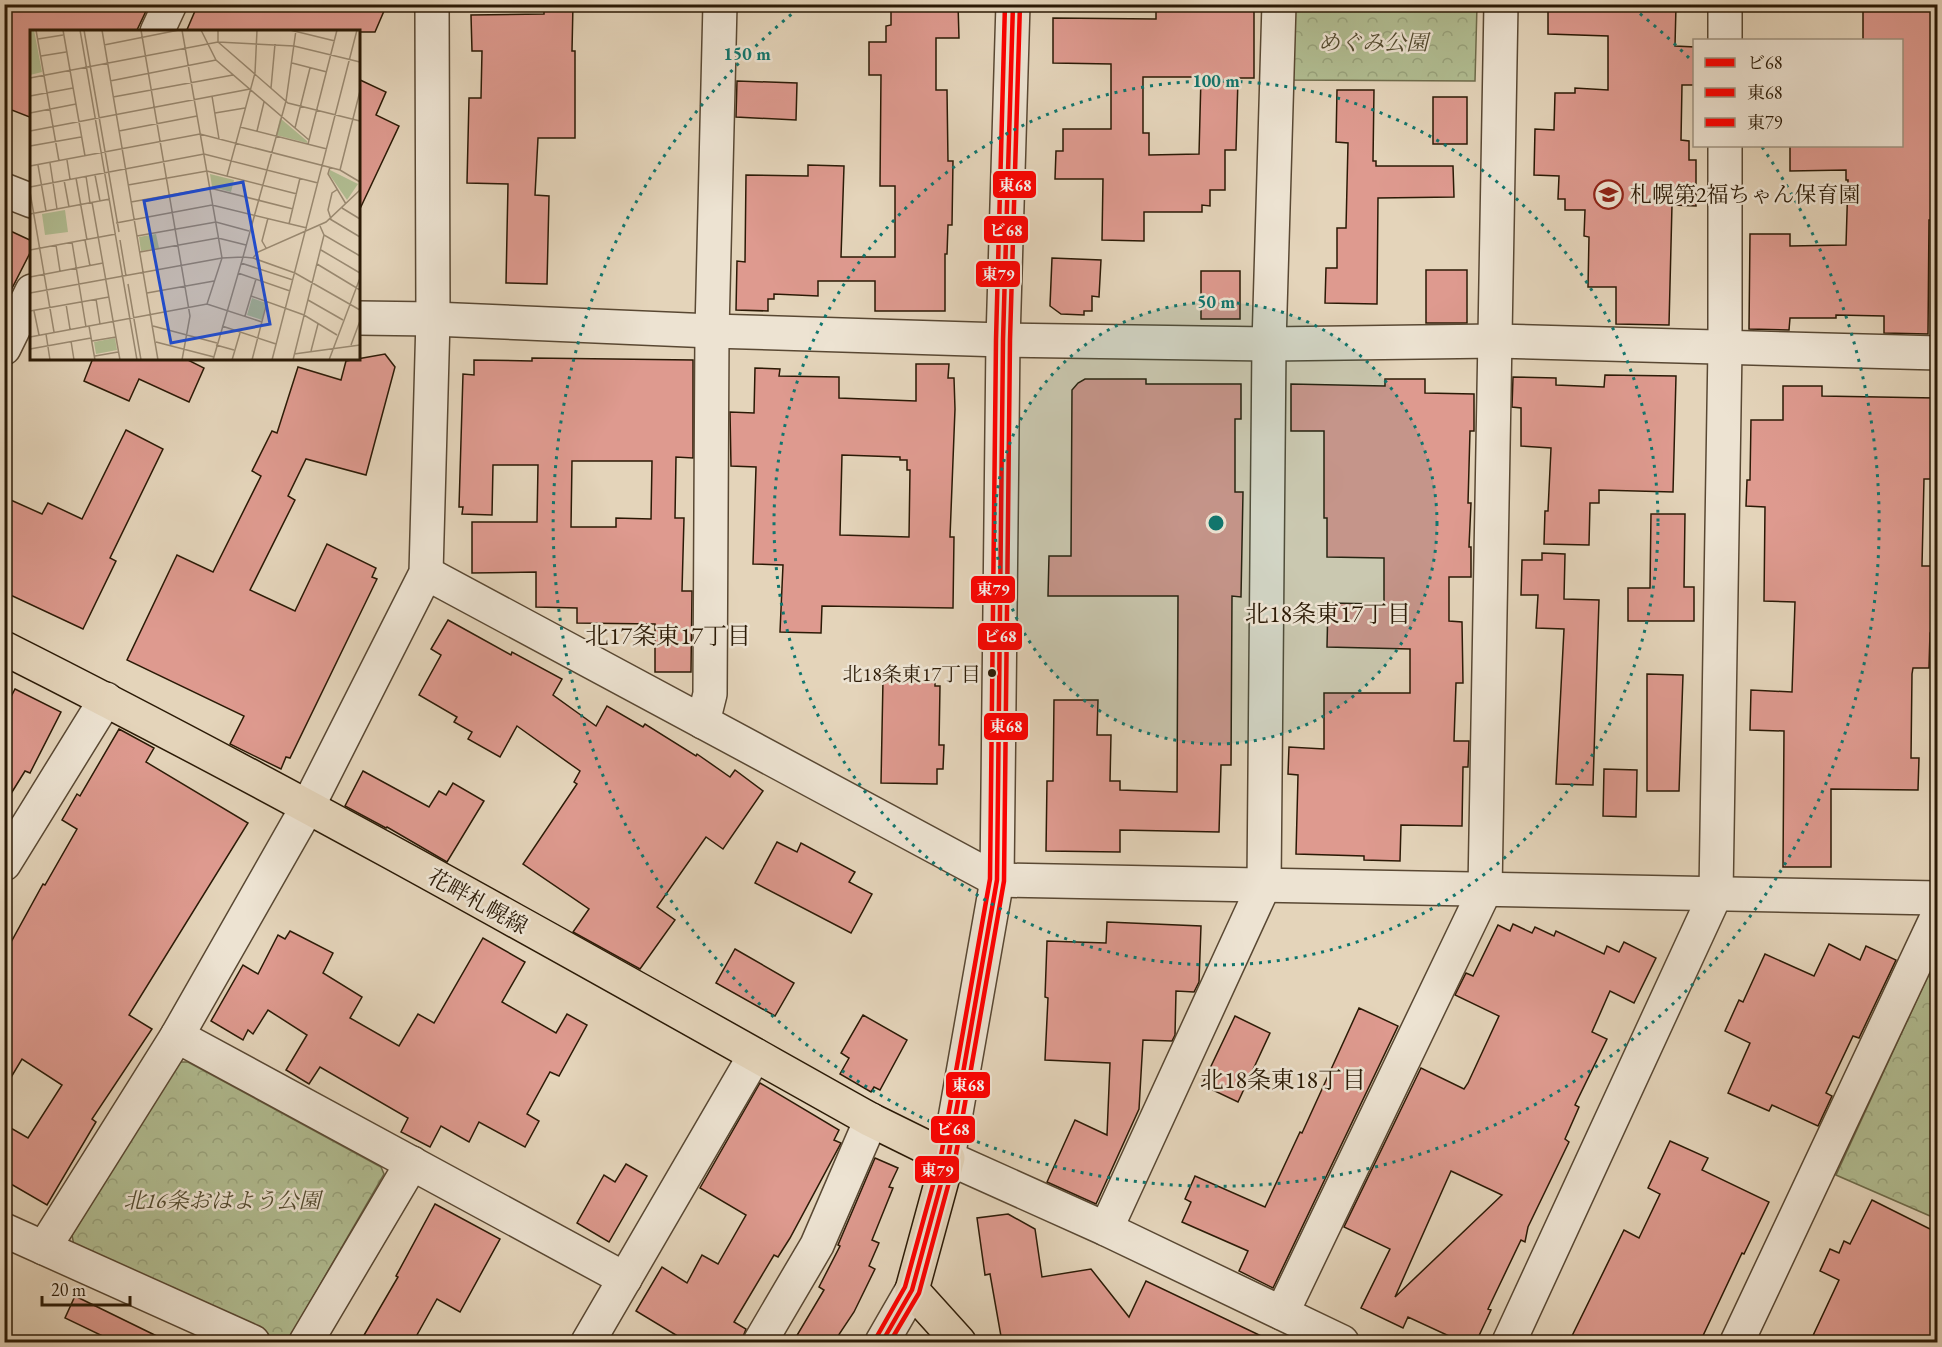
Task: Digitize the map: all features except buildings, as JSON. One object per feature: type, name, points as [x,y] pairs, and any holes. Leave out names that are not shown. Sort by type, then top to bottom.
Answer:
[{"type":"main road","name":"花畔札幌線","points":[[4,648],[308,806],[871,1120],[948,1158]]},
{"type":"main road","points":[[948,1158],[912,1290],[959,1342]]},
{"type":"street","points":[[157,30],[170,4]]},
{"type":"street","points":[[44,1248],[177,1036],[308,806],[426,573],[433,319],[432,4]]},
{"type":"street","points":[[703,722],[710,694],[712,331],[720,4]]},
{"type":"street","points":[[1013,4],[1003,339],[998,880],[948,1158],[1106,1229],[1342,1342]]},
{"type":"street","points":[[1106,1229],[1264,885],[1269,344],[1279,4]]},
{"type":"street","points":[[1282,1313],[1485,890],[1501,4]]},
{"type":"street","points":[[1725,4],[1725,39]]},
{"type":"street","points":[[1509,1342],[1716,893],[1725,348],[1725,147]]},
{"type":"street","points":[[4,190],[30,200]]},
{"type":"street","points":[[4,348],[30,295]]},
{"type":"street","points":[[360,318],[1003,339],[1269,344],[1496,341],[1938,353]]},
{"type":"street","points":[[426,573],[998,880],[1938,898]]},
{"type":"street","points":[[4,864],[106,699]]},
{"type":"street","points":[[1737,1342],[1938,915]]},
{"type":"street","points":[[177,1036],[625,1279]]},
{"type":"street","points":[[588,1342],[755,1055]]},
{"type":"street","points":[[760,1342],[817,1245],[871,1120]]},
{"type":"street","points":[[306,1342],[412,1164]]},
{"type":"street","points":[[4,1230],[253,1342]]},
{"type":"street","points":[[882,1342],[912,1290]]},
{"type":"green space","name":"めぐみ公園","points":[[1287,5],[1477,5],[1475,81],[1285,80]]},
{"type":"green space","points":[[1937,956],[1937,1219],[1836,1175]]},
{"type":"green space","name":"北16条おはよう公園","points":[[179,1062],[188,1062],[381,1167],[384,1174],[287,1342],[273,1342],[74,1246],[72,1235]]},
{"type":"transit line","name":"東79","points":[[876,1338],[905,1287],[941,1156],[990,879],[996,340],[1005,4]]},
{"type":"transit line","name":"ビ68","points":[[882,1342],[912,1290],[948,1158],[997,880],[1003,340],[1013,4]]},
{"type":"transit line","name":"東68","points":[[890,1342],[919,1293],[955,1160],[1004,881],[1010,340],[1020,4]]},
{"type":"place","name":"札幌第2福ちゃん保育園","points":[[1609,194]]},
{"type":"place","name":"北18条東17丁目","points":[[992,673]]},
{"type":"district","name":"北18条東17丁目","points":[[1328,614]]},
{"type":"district","name":"北17条東17丁目","points":[[668,636]]},
{"type":"district","name":"北18条東18丁目","points":[[1283,1080]]}]
